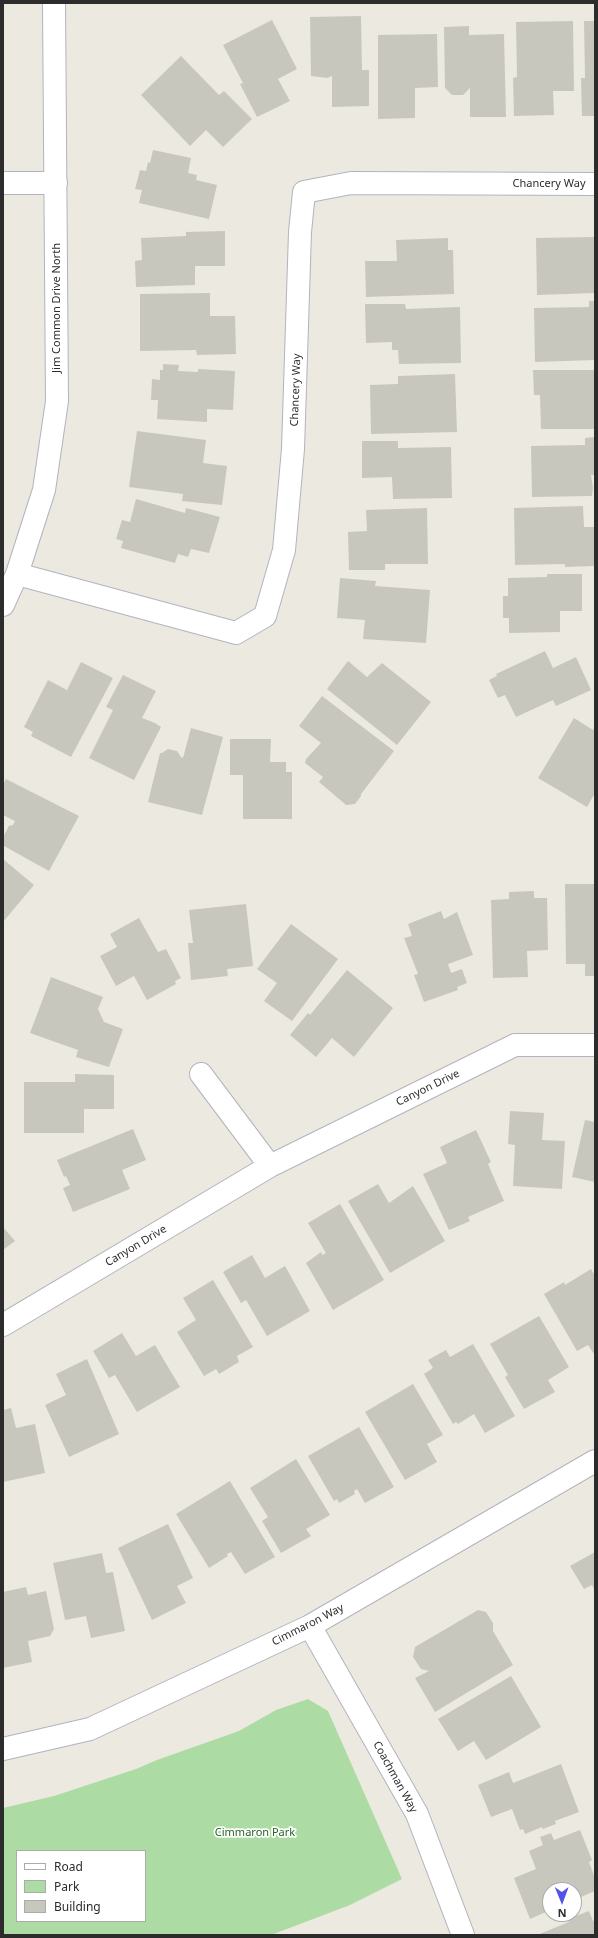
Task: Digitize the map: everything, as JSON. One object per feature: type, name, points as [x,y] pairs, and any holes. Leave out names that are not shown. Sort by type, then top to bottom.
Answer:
[{"type":"street","name":"Jim Common Drive North","points":[[3,605],[17,574],[44,490],[57,401],[54,3]]},
{"type":"street","points":[[3,183],[56,183]]},
{"type":"street","name":"Chancery Way","points":[[17,574],[236,633],[264,616],[284,550],[293,450],[300,232],[304,192],[351,183],[595,184]]},
{"type":"street","name":"Canyon Drive","points":[[3,1325],[270,1166],[515,1045],[595,1045]]},
{"type":"street","points":[[201,1074],[270,1166]]},
{"type":"street","name":"Cimmaron Way","points":[[3,1750],[90,1729],[310,1626],[595,1461]]},
{"type":"street","name":"Coachman Way","points":[[310,1626],[417,1814],[463,1935]]},
{"type":"green space","name":"Cimmaron Park","points":[[308,1699],[328,1711],[402,1879],[350,1905],[271,1935],[3,1935],[3,1808],[54,1796],[136,1769],[239,1731],[276,1710]]},
{"type":"building","points":[[361,16],[362,70],[369,70],[369,106],[332,107],[332,76],[327,78],[311,76],[310,17]]},
{"type":"building","points":[[272,20],[297,69],[278,79],[290,101],[257,117],[240,84],[243,83],[223,45]]},
{"type":"building","points":[[573,21],[574,91],[553,91],[554,115],[514,116],[513,78],[517,77],[516,22]]},
{"type":"building","points":[[584,21],[595,21],[595,116],[582,116],[581,78],[585,78]]},
{"type":"building","points":[[469,26],[469,35],[504,34],[506,117],[470,117],[470,88],[463,95],[452,95],[445,88],[444,27]]},
{"type":"building","points":[[437,34],[438,87],[415,88],[415,118],[378,119],[378,35]]},
{"type":"building","points":[[181,56],[219,95],[224,91],[252,119],[223,147],[206,130],[190,146],[141,95]]},
{"type":"building","points":[[153,150],[191,158],[188,173],[197,175],[196,180],[217,185],[209,219],[139,203],[142,190],[135,189],[140,170],[146,171],[148,162],[150,163]]},
{"type":"building","points":[[225,231],[225,266],[195,266],[195,285],[136,287],[135,261],[142,260],[141,238],[186,236],[186,232]]},
{"type":"building","points":[[595,237],[595,293],[537,295],[536,238]]},
{"type":"building","points":[[448,238],[448,250],[453,250],[454,294],[366,297],[365,261],[397,261],[396,240]]},
{"type":"building","points":[[210,293],[210,316],[235,316],[236,354],[197,355],[196,350],[140,351],[140,294]]},
{"type":"building","points":[[589,301],[595,301],[595,360],[535,362],[534,308],[589,307]]},
{"type":"building","points":[[365,304],[405,304],[406,309],[460,307],[461,363],[399,364],[398,350],[392,350],[392,342],[366,343]]},
{"type":"building","points":[[163,364],[179,365],[178,371],[198,372],[198,369],[235,371],[233,410],[207,409],[207,422],[157,419],[158,400],[151,400],[152,379],[160,380],[160,370],[163,370]]},
{"type":"building","points":[[533,370],[595,370],[595,429],[541,429],[540,395],[534,395]]},
{"type":"building","points":[[455,374],[457,432],[371,434],[370,385],[398,384],[398,376]]},
{"type":"building","points":[[137,431],[206,440],[203,463],[227,466],[222,505],[182,501],[183,494],[129,487]]},
{"type":"building","points":[[595,437],[595,475],[591,475],[593,488],[592,496],[532,497],[531,446],[585,445],[585,438]]},
{"type":"building","points":[[362,441],[398,441],[398,448],[451,447],[452,498],[393,499],[392,477],[362,478]]},
{"type":"building","points":[[136,499],[185,513],[186,508],[220,517],[209,553],[191,549],[188,557],[178,554],[175,563],[121,548],[123,541],[116,539],[122,520],[130,522]]},
{"type":"building","points":[[583,506],[584,527],[595,527],[595,566],[565,567],[565,564],[515,565],[514,508]]},
{"type":"building","points":[[427,508],[428,564],[385,564],[385,570],[349,570],[348,532],[367,531],[366,510]]},
{"type":"building","points":[[547,574],[582,574],[582,611],[560,611],[560,632],[509,633],[509,618],[503,618],[503,596],[508,596],[508,578],[547,577]]},
{"type":"building","points":[[340,578],[376,581],[375,586],[430,590],[426,643],[363,639],[365,620],[337,618]]},
{"type":"building","points":[[545,651],[553,668],[576,657],[591,690],[556,706],[553,700],[516,717],[505,695],[498,698],[489,680],[497,676],[496,674]]},
{"type":"building","points":[[348,661],[367,677],[382,663],[431,702],[397,745],[327,689]]},
{"type":"building","points":[[81,662],[113,678],[71,757],[31,736],[33,732],[24,727],[48,680],[67,690]]},
{"type":"building","points":[[123,675],[156,691],[142,718],[161,727],[134,780],[89,758],[113,710],[106,707]]},
{"type":"building","points":[[322,696],[394,751],[355,804],[346,805],[319,782],[323,777],[305,763],[306,759],[321,743],[299,726]]},
{"type":"building","points":[[574,718],[593,730],[595,726],[595,793],[587,807],[538,778]]},
{"type":"building","points":[[191,728],[223,737],[202,815],[148,802],[160,753],[168,749],[177,751],[183,758]]},
{"type":"building","points":[[230,739],[271,739],[270,762],[286,762],[286,772],[292,772],[292,819],[243,819],[243,775],[230,775]]},
{"type":"building","points":[[6,779],[79,816],[49,871],[4,846],[3,837],[9,826],[13,825],[15,821],[3,815],[3,785]]},
{"type":"building","points":[[3,859],[34,885],[3,922]]},
{"type":"building","points":[[565,884],[595,884],[595,976],[585,976],[585,964],[566,964]]},
{"type":"building","points":[[534,891],[534,898],[547,898],[548,950],[527,951],[528,977],[493,978],[491,900],[509,899],[509,892]]},
{"type":"building","points":[[246,904],[253,966],[227,969],[228,976],[191,980],[188,943],[193,943],[189,910]]},
{"type":"building","points":[[441,911],[444,919],[457,912],[473,955],[448,964],[451,973],[462,969],[467,983],[457,987],[458,990],[424,1002],[414,975],[418,974],[404,938],[412,936],[408,924]]},
{"type":"building","points":[[139,918],[158,952],[166,949],[181,978],[175,981],[176,984],[147,1000],[134,976],[116,986],[100,956],[117,947],[110,934]]},
{"type":"building","points":[[291,924],[338,959],[292,1021],[264,1001],[277,983],[257,969]]},
{"type":"building","points":[[347,970],[393,1008],[354,1057],[332,1038],[316,1057],[290,1035],[308,1013],[310,1015]]},
{"type":"building","points":[[51,977],[103,997],[98,1009],[104,1022],[123,1029],[109,1067],[76,1057],[78,1050],[30,1033]]},
{"type":"building","points":[[75,1074],[114,1075],[114,1109],[84,1109],[84,1133],[24,1133],[24,1082],[75,1082]]},
{"type":"building","points":[[510,1111],[544,1113],[542,1140],[565,1141],[562,1189],[513,1186],[515,1145],[508,1144]]},
{"type":"building","points":[[585,1120],[595,1122],[595,1182],[572,1177]]},
{"type":"building","points":[[133,1129],[146,1160],[122,1170],[130,1189],[73,1212],[63,1188],[70,1185],[66,1176],[64,1177],[57,1160]]},
{"type":"building","points":[[476,1130],[491,1162],[488,1164],[504,1201],[468,1217],[470,1221],[449,1230],[423,1174],[447,1163],[440,1147]]},
{"type":"building","points":[[378,1184],[389,1203],[413,1186],[445,1241],[390,1273],[348,1201]]},
{"type":"building","points":[[340,1204],[384,1280],[333,1310],[306,1263],[321,1252],[322,1255],[326,1253],[308,1223]]},
{"type":"building","points":[[3,1227],[15,1241],[3,1250]]},
{"type":"building","points":[[252,1255],[265,1278],[285,1266],[310,1311],[267,1336],[246,1300],[241,1303],[223,1272]]},
{"type":"building","points":[[591,1269],[595,1276],[594,1354],[588,1345],[577,1351],[544,1294],[564,1282],[565,1285]]},
{"type":"building","points":[[213,1280],[253,1347],[237,1356],[239,1362],[219,1374],[216,1369],[204,1376],[177,1332],[196,1320],[183,1298]]},
{"type":"building","points":[[539,1316],[569,1367],[548,1380],[555,1392],[524,1409],[505,1377],[508,1375],[490,1344]]},
{"type":"building","points":[[122,1333],[136,1356],[155,1345],[180,1387],[137,1412],[115,1375],[109,1378],[93,1351]]},
{"type":"building","points":[[473,1344],[515,1416],[485,1433],[474,1414],[458,1424],[456,1422],[453,1424],[424,1374],[433,1368],[428,1360],[446,1350],[450,1357]]},
{"type":"building","points":[[87,1359],[119,1434],[69,1457],[45,1405],[66,1395],[56,1374]]},
{"type":"building","points":[[413,1384],[443,1435],[427,1444],[437,1462],[405,1480],[365,1412]]},
{"type":"building","points":[[11,1408],[16,1428],[35,1424],[45,1473],[3,1482],[3,1410]]},
{"type":"building","points":[[359,1427],[394,1487],[365,1503],[357,1489],[354,1491],[355,1494],[339,1503],[337,1499],[334,1501],[308,1456]]},
{"type":"building","points":[[296,1459],[330,1515],[306,1529],[311,1536],[281,1553],[262,1521],[268,1517],[250,1488]]},
{"type":"building","points":[[230,1481],[275,1557],[245,1574],[231,1552],[227,1554],[228,1556],[209,1568],[176,1514]]},
{"type":"building","points":[[168,1524],[193,1578],[177,1586],[186,1603],[152,1620],[118,1548]]},
{"type":"building","points":[[595,1552],[595,1591],[592,1585],[584,1589],[570,1566]]},
{"type":"building","points":[[102,1553],[106,1573],[113,1572],[125,1631],[91,1638],[86,1616],[65,1620],[53,1563]]},
{"type":"building","points":[[26,1587],[28,1595],[46,1591],[54,1629],[50,1636],[28,1641],[32,1662],[3,1668],[3,1592]]},
{"type":"building","points":[[478,1610],[486,1612],[493,1623],[493,1631],[513,1665],[435,1712],[415,1678],[429,1671],[421,1669],[413,1657],[415,1647]]},
{"type":"building","points":[[511,1676],[541,1727],[486,1760],[474,1741],[458,1751],[438,1719]]},
{"type":"building","points":[[561,1764],[579,1812],[555,1821],[556,1824],[543,1829],[542,1827],[525,1834],[523,1829],[520,1830],[512,1809],[491,1817],[478,1785],[509,1772],[513,1783]]},
{"type":"building","points":[[580,1830],[592,1860],[589,1862],[595,1878],[595,1891],[582,1897],[582,1882],[542,1882],[542,1914],[530,1919],[514,1878],[536,1869],[529,1851],[543,1845],[540,1837],[551,1833],[554,1840]]},
{"type":"building","points":[[589,1911],[593,1921],[595,1920],[595,1935],[537,1935],[569,1922],[582,1922],[582,1914]]}]
